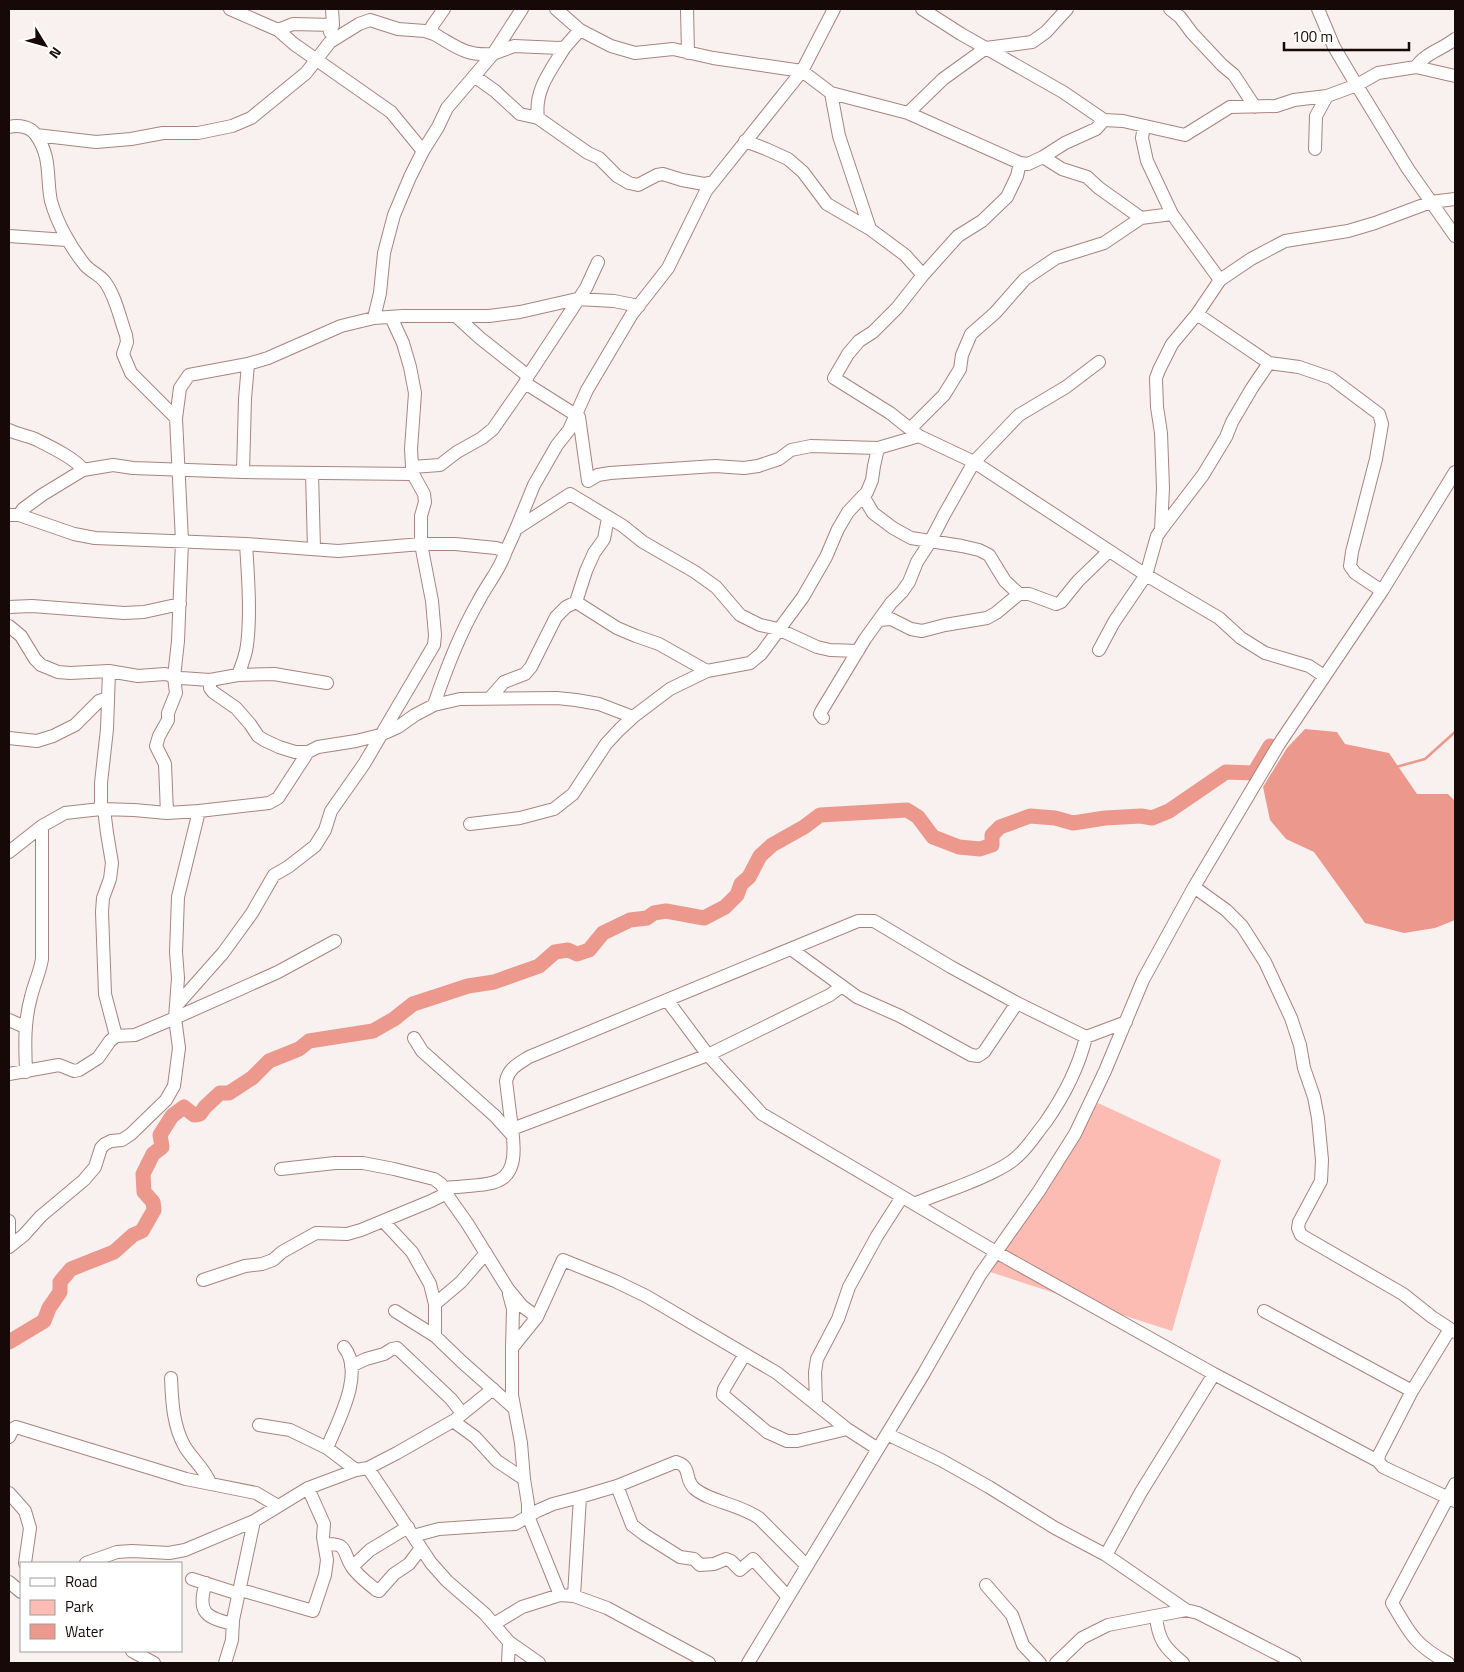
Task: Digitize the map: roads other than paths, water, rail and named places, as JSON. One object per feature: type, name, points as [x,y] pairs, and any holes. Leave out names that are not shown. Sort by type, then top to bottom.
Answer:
[{"type":"street","points":[[230,9],[278,30],[320,57],[391,112],[423,151]]},
{"type":"street","points":[[320,57],[332,25],[332,9]]},
{"type":"street","points":[[434,34],[432,26],[444,9]]},
{"type":"street","points":[[374,318],[380,293],[384,252],[394,216],[423,151],[447,108],[493,54],[522,9]]},
{"type":"street","points":[[556,9],[580,30],[611,46],[635,53],[673,49],[713,58],[802,71],[831,93],[908,113],[1020,163],[1028,164],[1043,157],[1065,143],[1096,129],[1104,120]]},
{"type":"street","points":[[687,9],[688,52]]},
{"type":"street","points":[[434,705],[455,646],[479,600],[503,561],[534,485],[569,430],[591,383],[638,306],[668,268],[706,191],[802,71],[834,9]]},
{"type":"street","points":[[922,9],[960,34],[1063,92],[1104,120],[1123,121],[1185,135],[1230,107],[1276,106],[1294,100],[1328,96],[1357,85],[1378,74],[1416,67],[1455,76]]},
{"type":"street","points":[[908,113],[943,79],[986,48],[1032,42],[1046,32],[1067,9]]},
{"type":"street","points":[[1318,9],[1334,47],[1408,169],[1455,236]]},
{"type":"street","points":[[1176,12],[1192,33],[1234,76],[1255,106]]},
{"type":"street","points":[[9,127],[17,125],[36,135],[96,142],[131,139],[163,133],[198,133],[232,126],[251,118],[306,73],[330,42],[349,29],[370,20],[398,28],[434,34],[469,54],[493,54],[514,46],[565,47]]},
{"type":"street","points":[[278,30],[293,24],[332,25]]},
{"type":"street","points":[[538,118],[536,105],[540,90],[565,47],[580,30]]},
{"type":"street","points":[[1416,67],[1422,59],[1446,47],[1455,39]]},
{"type":"street","points":[[474,76],[495,90],[520,114],[538,118],[588,153],[599,158],[617,176],[629,183],[638,185],[657,174],[704,184],[713,182]]},
{"type":"street","points":[[831,93],[839,136],[870,229]]},
{"type":"street","points":[[1315,149],[1316,116],[1328,96]]},
{"type":"street","points":[[1144,126],[1142,138],[1148,161],[1172,214],[1220,280]]},
{"type":"street","points":[[36,135],[47,156],[51,201],[67,240],[84,264],[100,277],[110,290],[126,335],[127,342],[123,354],[131,373],[176,418]]},
{"type":"street","points":[[745,141],[788,159],[803,172],[827,204],[870,229],[905,255],[923,275]]},
{"type":"street","points":[[1043,157],[1062,169],[1087,177],[1099,188],[1141,218]]},
{"type":"street","points":[[1020,163],[1007,197],[982,221],[958,236],[897,308],[873,332],[858,341],[834,378],[890,412],[914,432],[974,462],[1146,575],[1219,618],[1241,638],[1265,653],[1310,666],[1324,676]]},
{"type":"street","points":[[1161,530],[1163,488],[1156,378],[1161,362],[1172,344],[1197,314],[1220,280],[1251,259],[1285,241],[1348,231],[1431,202],[1455,200]]},
{"type":"street","points":[[914,432],[913,426],[944,395],[960,369],[962,355],[971,334],[995,313],[1025,279],[1056,258],[1104,243],[1141,218],[1172,214]]},
{"type":"street","points":[[9,236],[67,240]]},
{"type":"street","points":[[14,515],[83,470],[113,465],[133,468],[312,473],[412,471],[440,465],[493,429],[586,288],[598,262]]},
{"type":"street","points":[[167,813],[165,764],[156,746],[168,720],[168,713],[176,693],[174,677],[180,604],[182,541],[176,418],[180,388],[189,375],[248,364],[268,358],[341,326],[374,318],[489,316],[577,299],[614,301],[638,306]]},
{"type":"street","points":[[1197,314],[1269,363],[1299,367],[1331,378],[1370,405],[1379,414],[1382,424],[1376,459],[1350,566],[1355,573],[1382,591]]},
{"type":"street","points":[[176,1012],[252,913],[274,875],[316,846],[325,830],[331,811],[364,764],[434,645],[432,601],[421,544],[420,528],[425,502],[424,494],[412,471],[411,449],[415,393],[403,343],[391,317]]},
{"type":"street","points":[[457,317],[526,379],[575,414],[580,420],[588,480]]},
{"type":"street","points":[[823,718],[820,714],[822,710],[858,651],[879,620],[909,582],[917,562],[974,462],[1019,415],[1066,387],[1099,362]]},
{"type":"street","points":[[1099,650],[1114,622],[1146,575],[1157,536],[1203,475],[1226,438],[1232,422],[1252,388],[1269,363]]},
{"type":"street","points":[[244,472],[245,398],[248,364]]},
{"type":"street","points":[[9,430],[21,436],[33,438],[46,445],[78,464],[83,470]]},
{"type":"street","points":[[516,529],[598,475],[715,466],[744,468],[758,466],[779,459],[791,450],[811,446],[878,448],[914,432]]},
{"type":"street","points":[[470,824],[520,818],[554,810],[573,794],[606,744],[633,717],[670,689],[707,671],[750,663],[761,654],[803,597],[826,557],[838,529],[848,512],[867,492],[872,480],[878,448]]},
{"type":"street","points":[[748,1663],[878,1450],[968,1295],[1039,1191],[1075,1134],[1105,1071],[1154,958],[1194,886],[1279,744],[1382,591],[1455,472]]},
{"type":"street","points":[[312,473],[314,549]]},
{"type":"street","points":[[570,494],[623,526],[643,542],[695,572],[716,588],[740,615],[760,624],[778,629],[817,647],[830,650],[858,651]]},
{"type":"street","points":[[863,496],[873,513],[910,538],[962,546],[980,550],[989,555],[1005,581],[1018,594]]},
{"type":"street","points":[[14,515],[74,534],[95,538],[246,544],[338,551],[421,544],[478,546],[506,551]]},
{"type":"street","points":[[490,698],[504,682],[525,674],[531,667],[556,617],[566,607],[576,602],[594,553],[604,539],[608,518]]},
{"type":"street","points":[[238,675],[247,645],[248,577],[246,544]]},
{"type":"street","points":[[879,620],[891,620],[911,629],[922,631],[987,618],[996,614],[1018,594],[1029,594],[1056,604],[1061,602],[1078,581],[1109,551]]},
{"type":"street","points":[[576,602],[617,628],[659,644],[707,671]]},
{"type":"street","points":[[9,607],[32,606],[124,613],[144,612],[180,604]]},
{"type":"street","points":[[9,626],[21,636],[35,659],[41,665],[48,669],[70,673],[109,671],[138,676],[166,674],[174,677],[210,680],[238,675],[274,674],[327,683]]},
{"type":"street","points":[[109,671],[107,729],[101,783],[106,833],[112,863],[110,879],[103,898],[102,912],[105,994],[116,1036]]},
{"type":"street","points":[[210,680],[210,688],[213,692],[236,708],[258,736],[296,752],[308,752],[318,747],[380,735],[398,727],[434,705],[460,699],[557,698],[599,704],[633,717]]},
{"type":"street","points":[[9,738],[37,741],[53,736],[75,725],[99,701],[108,698]]},
{"type":"street","points":[[9,852],[42,826],[64,812],[103,809],[167,813],[269,803],[278,798],[308,752]]},
{"type":"street","points":[[9,1247],[84,1180],[95,1167],[101,1148],[105,1144],[111,1141],[122,1140],[130,1134],[166,1100],[174,1086],[179,1048],[176,1012],[178,897],[199,811]]},
{"type":"street","points":[[26,1072],[25,1027],[42,958],[42,826]]},
{"type":"street","points":[[1194,886],[1226,910],[1246,932],[1265,962],[1300,1045],[1304,1068],[1314,1097],[1322,1160],[1321,1181],[1299,1222],[1298,1228],[1301,1235],[1403,1294],[1453,1331],[1412,1391],[1379,1455],[1378,1461]]},
{"type":"street","points":[[203,1280],[245,1266],[262,1264],[273,1260],[282,1252],[310,1235],[320,1232],[346,1234],[361,1230],[432,1201],[445,1191],[502,1180],[509,1174],[514,1158],[506,1081],[512,1068],[529,1057],[858,921],[874,921],[951,967],[1017,1003],[1086,1037],[1126,1022]]},
{"type":"street","points":[[9,1074],[59,1066],[74,1071],[79,1070],[98,1058],[116,1036],[135,1035],[176,1012],[278,972],[335,941]]},
{"type":"street","points":[[791,949],[858,997],[900,1016],[971,1055],[978,1056],[984,1052],[1017,1003]]},
{"type":"street","points":[[512,1133],[708,1054],[830,995],[842,986]]},
{"type":"street","points":[[667,1000],[708,1054],[762,1114],[996,1252],[1214,1374],[1378,1461],[1383,1467],[1452,1499]]},
{"type":"street","points":[[9,1020],[25,1027]]},
{"type":"street","points":[[914,1204],[991,1173],[1018,1156],[1037,1135],[1073,1078],[1081,1058],[1086,1037]]},
{"type":"street","points":[[414,1038],[422,1051],[512,1133]]},
{"type":"street","points":[[281,1169],[335,1163],[364,1163],[394,1168],[434,1179],[445,1191],[486,1252],[508,1289],[522,1306],[537,1317]]},
{"type":"street","points":[[816,1403],[815,1372],[817,1359],[838,1319],[849,1287],[877,1236],[902,1197]]},
{"type":"street","points":[[383,1221],[408,1246],[430,1284],[435,1304],[435,1336]]},
{"type":"street","points":[[9,1222],[9,1243]]},
{"type":"street","points":[[435,1304],[454,1288],[486,1252]]},
{"type":"street","points":[[512,1348],[537,1317],[563,1260],[646,1296],[777,1373],[847,1429],[878,1450]]},
{"type":"street","points":[[508,1289],[513,1309],[514,1408],[521,1443],[528,1516],[560,1595]]},
{"type":"street","points":[[395,1311],[435,1336],[514,1408]]},
{"type":"street","points":[[1264,1311],[1412,1391]]},
{"type":"street","points":[[327,1448],[351,1389],[349,1353],[344,1347]]},
{"type":"street","points":[[350,1366],[397,1348],[451,1400],[458,1417],[497,1461],[524,1479]]},
{"type":"street","points":[[745,1354],[723,1395],[766,1432],[782,1440],[797,1441],[847,1429]]},
{"type":"street","points":[[1106,1555],[1141,1492],[1214,1374]]},
{"type":"street","points":[[171,1378],[175,1422],[184,1446],[208,1477],[210,1483]]},
{"type":"street","points":[[89,1562],[117,1552],[168,1553],[185,1550],[254,1521],[308,1488],[362,1469],[397,1454],[458,1417],[493,1389]]},
{"type":"street","points":[[259,1425],[290,1430],[327,1448],[362,1469],[411,1532],[431,1563],[447,1581],[474,1604],[494,1624],[508,1642],[539,1663]]},
{"type":"street","points":[[9,1437],[16,1427],[186,1479],[256,1493],[278,1506]]},
{"type":"street","points":[[887,1434],[941,1460],[1055,1528],[1106,1555],[1186,1610],[1198,1613],[1295,1663]]},
{"type":"street","points":[[352,1567],[370,1550],[411,1532],[509,1525],[520,1522],[528,1516],[560,1502],[617,1486],[676,1462],[687,1470],[689,1482],[697,1490],[750,1512],[761,1520],[806,1566]]},
{"type":"street","points":[[1448,1663],[1424,1649],[1412,1637],[1392,1603],[1452,1499],[1455,1484]]},
{"type":"street","points":[[617,1486],[629,1522],[645,1536],[680,1557],[694,1559],[700,1564],[714,1564],[726,1559],[731,1561],[740,1570],[754,1559],[788,1597]]},
{"type":"street","points":[[192,1579],[314,1611],[325,1574],[327,1560],[324,1524],[308,1488]]},
{"type":"street","points":[[9,1493],[25,1511],[30,1528],[25,1562]]},
{"type":"street","points":[[574,1596],[580,1497]]},
{"type":"street","points":[[225,1663],[232,1640],[233,1624],[254,1521]]},
{"type":"street","points":[[325,1544],[334,1544],[346,1551],[352,1567],[379,1591],[394,1574],[409,1564],[421,1548]]},
{"type":"street","points":[[9,1582],[20,1591]]},
{"type":"street","points":[[206,1584],[203,1592],[203,1607],[208,1615],[213,1619],[233,1624]]},
{"type":"street","points":[[986,1586],[1012,1615],[1024,1645],[1040,1663]]},
{"type":"street","points":[[494,1624],[522,1607],[560,1595],[574,1596],[607,1608],[709,1663]]},
{"type":"street","points":[[1056,1663],[1082,1638],[1096,1631],[1119,1622],[1186,1610]]},
{"type":"street","points":[[1156,1616],[1157,1630],[1161,1640],[1178,1662]]},
{"type":"street","points":[[508,1642],[508,1663]]},
{"type":"street","points":[[134,1652],[154,1663]]},
{"type":"water","points":[[1305,729],[1337,732],[1345,744],[1389,753],[1417,794],[1448,794],[1455,801],[1455,920],[1435,928],[1404,933],[1365,923],[1314,852],[1286,839],[1270,820],[1263,787],[1287,748]]},
{"type":"waterway","points":[[1396,767],[1425,759],[1455,732]]},
{"type":"waterway","points":[[9,1342],[44,1321],[49,1308],[60,1292],[60,1282],[71,1269],[114,1252],[133,1235],[142,1231],[154,1210],[153,1202],[144,1192],[143,1174],[153,1154],[162,1147],[160,1135],[172,1116],[184,1107],[194,1115],[200,1114],[220,1093],[229,1093],[252,1078],[269,1061],[299,1049],[309,1041],[373,1031],[394,1019],[413,1004],[468,986],[494,982],[539,966],[555,952],[568,950],[577,954],[589,950],[603,933],[630,920],[647,918],[654,913],[666,911],[704,918],[725,907],[737,895],[741,884],[749,877],[760,856],[772,845],[804,827],[820,815],[907,810],[918,817],[933,837],[959,847],[980,849],[992,845],[992,835],[1000,827],[1030,816],[1055,818],[1073,823],[1105,818],[1141,816],[1152,818],[1169,811],[1226,772],[1254,773],[1270,746]]}]
